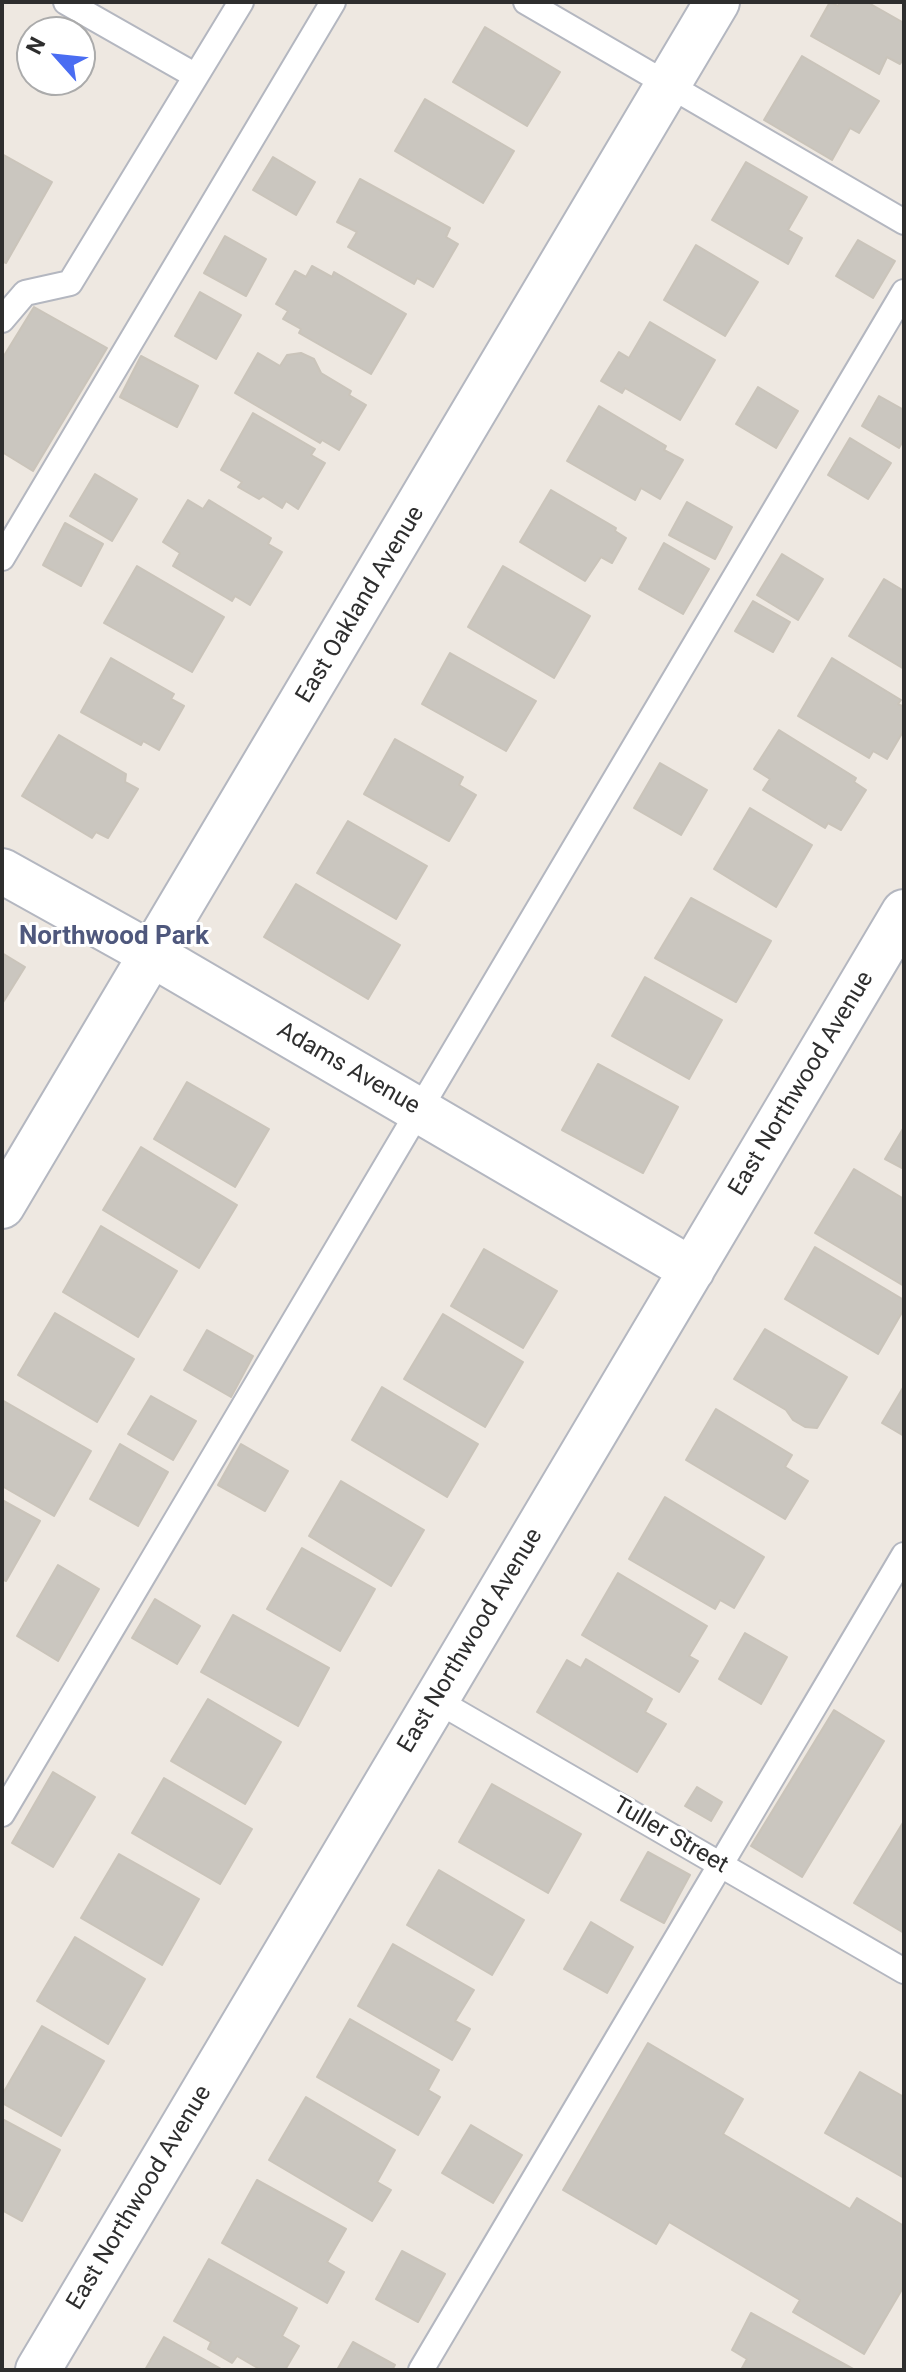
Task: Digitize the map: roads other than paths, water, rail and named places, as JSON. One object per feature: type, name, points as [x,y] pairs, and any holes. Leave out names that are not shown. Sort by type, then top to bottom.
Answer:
[{"type":"street","name":"East Oakland Avenue","points":[[2,1206],[717,2]]},
{"type":"street","name":"Adams Avenue","points":[[2,871],[153,955],[692,1270]]},
{"type":"street","name":"East Northwood Avenue","points":[[38,2370],[904,912]]},
{"type":"lane","points":[[66,2],[196,76]]},
{"type":"lane","points":[[2,320],[25,293],[70,283],[241,2]]},
{"type":"lane","points":[[2,558],[333,2]]},
{"type":"lane","points":[[526,2],[904,222]]},
{"type":"lane","points":[[2,1814],[904,292]]},
{"type":"lane","points":[[421,2370],[904,1555]]},
{"type":"lane","name":"Tuller Street","points":[[436,1700],[904,1971]]},
{"type":"district","name":"Northwood Park","points":[[114,937]]}]
